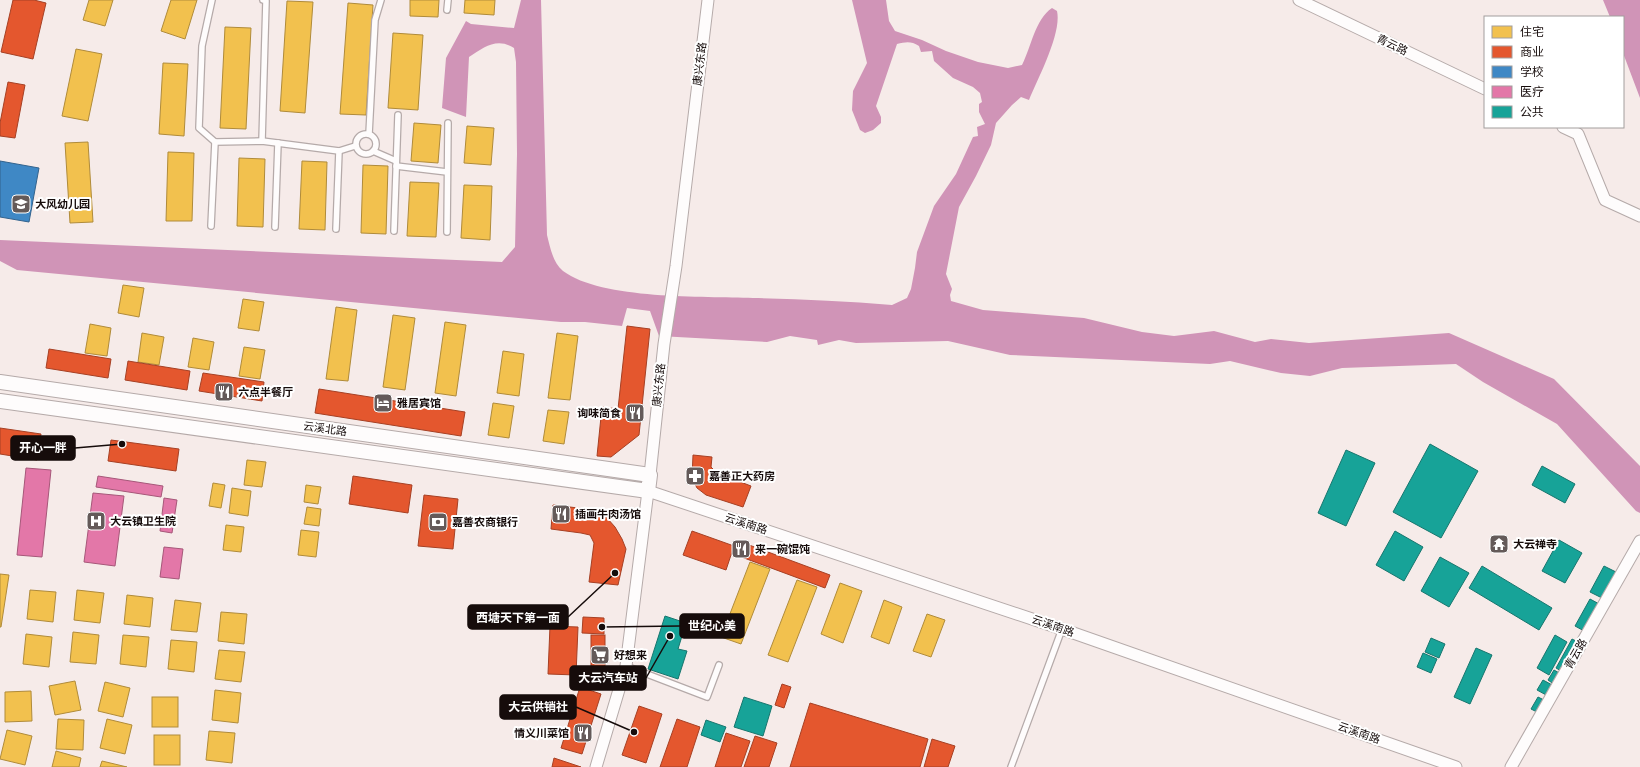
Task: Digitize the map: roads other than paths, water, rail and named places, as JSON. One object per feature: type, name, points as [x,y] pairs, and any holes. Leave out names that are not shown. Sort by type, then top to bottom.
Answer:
[{"type":"street","name":"康兴东路","points":[[596,767],[626,666],[650,475],[664,344],[676,266],[708,0]]},
{"type":"street","name":"青云路","points":[[1299,0],[1484,90]]},
{"type":"street","points":[[1565,128],[1578,134],[1605,200],[1640,216]]},
{"type":"street","name":"云溪北路","points":[[0,382],[650,475]]},
{"type":"street","name":"云溪北路","points":[[0,401],[648,491]]},
{"type":"street","name":"云溪南路","points":[[648,491],[1062,629],[1456,767]]},
{"type":"street","name":"青云路","points":[[1512,767],[1640,541]]},
{"type":"lane","points":[[212,0],[202,46],[199,128],[215,142],[262,141],[339,151],[355,146]]},
{"type":"lane","points":[[262,141],[266,1],[263,0]]},
{"type":"lane","points":[[369,134],[375,20],[381,0]]},
{"type":"lane","points":[[447,10],[448,0]]},
{"type":"lane","points":[[394,231],[398,115]]},
{"type":"lane","points":[[447,232],[448,123]]},
{"type":"lane","points":[[366,133],[373,136],[376,144],[373,151],[366,154],[358,151],[355,146],[359,136],[366,133]]},
{"type":"lane","points":[[211,226],[215,142]]},
{"type":"lane","points":[[275,227],[278,143]]},
{"type":"lane","points":[[336,229],[339,151]]},
{"type":"lane","points":[[373,151],[396,163],[447,172]]},
{"type":"lane","points":[[1011,767],[1062,629]]},
{"type":"lane","points":[[626,666],[707,697],[719,665]]},
{"type":"place","name":"大风幼儿园","points":[[21,204]]},
{"type":"place","name":"六点半餐厅","points":[[224,392]]},
{"type":"place","name":"雅居宾馆","points":[[383,403]]},
{"type":"place","name":"询味简食","points":[[635,413]]},
{"type":"place","name":"开心一胖","points":[[122,444]]},
{"type":"place","name":"嘉善正大药房","points":[[695,476]]},
{"type":"place","name":"插画牛肉汤馆","points":[[561,514]]},
{"type":"place","name":"大云镇卫生院","points":[[96,521]]},
{"type":"place","name":"嘉善农商银行","points":[[438,522]]},
{"type":"place","name":"大云禅寺","points":[[1499,544]]},
{"type":"place","name":"来一碗馄饨","points":[[741,549]]},
{"type":"place","name":"西塘天下第一面","points":[[615,573]]},
{"type":"place","name":"世纪心美","points":[[602,627]]},
{"type":"place","name":"大云汽车站","points":[[670,636]]},
{"type":"place","name":"好想来","points":[[600,655]]},
{"type":"place","name":"大云供销社","points":[[634,732]]},
{"type":"place","name":"情义川菜馆","points":[[583,733]]}]
